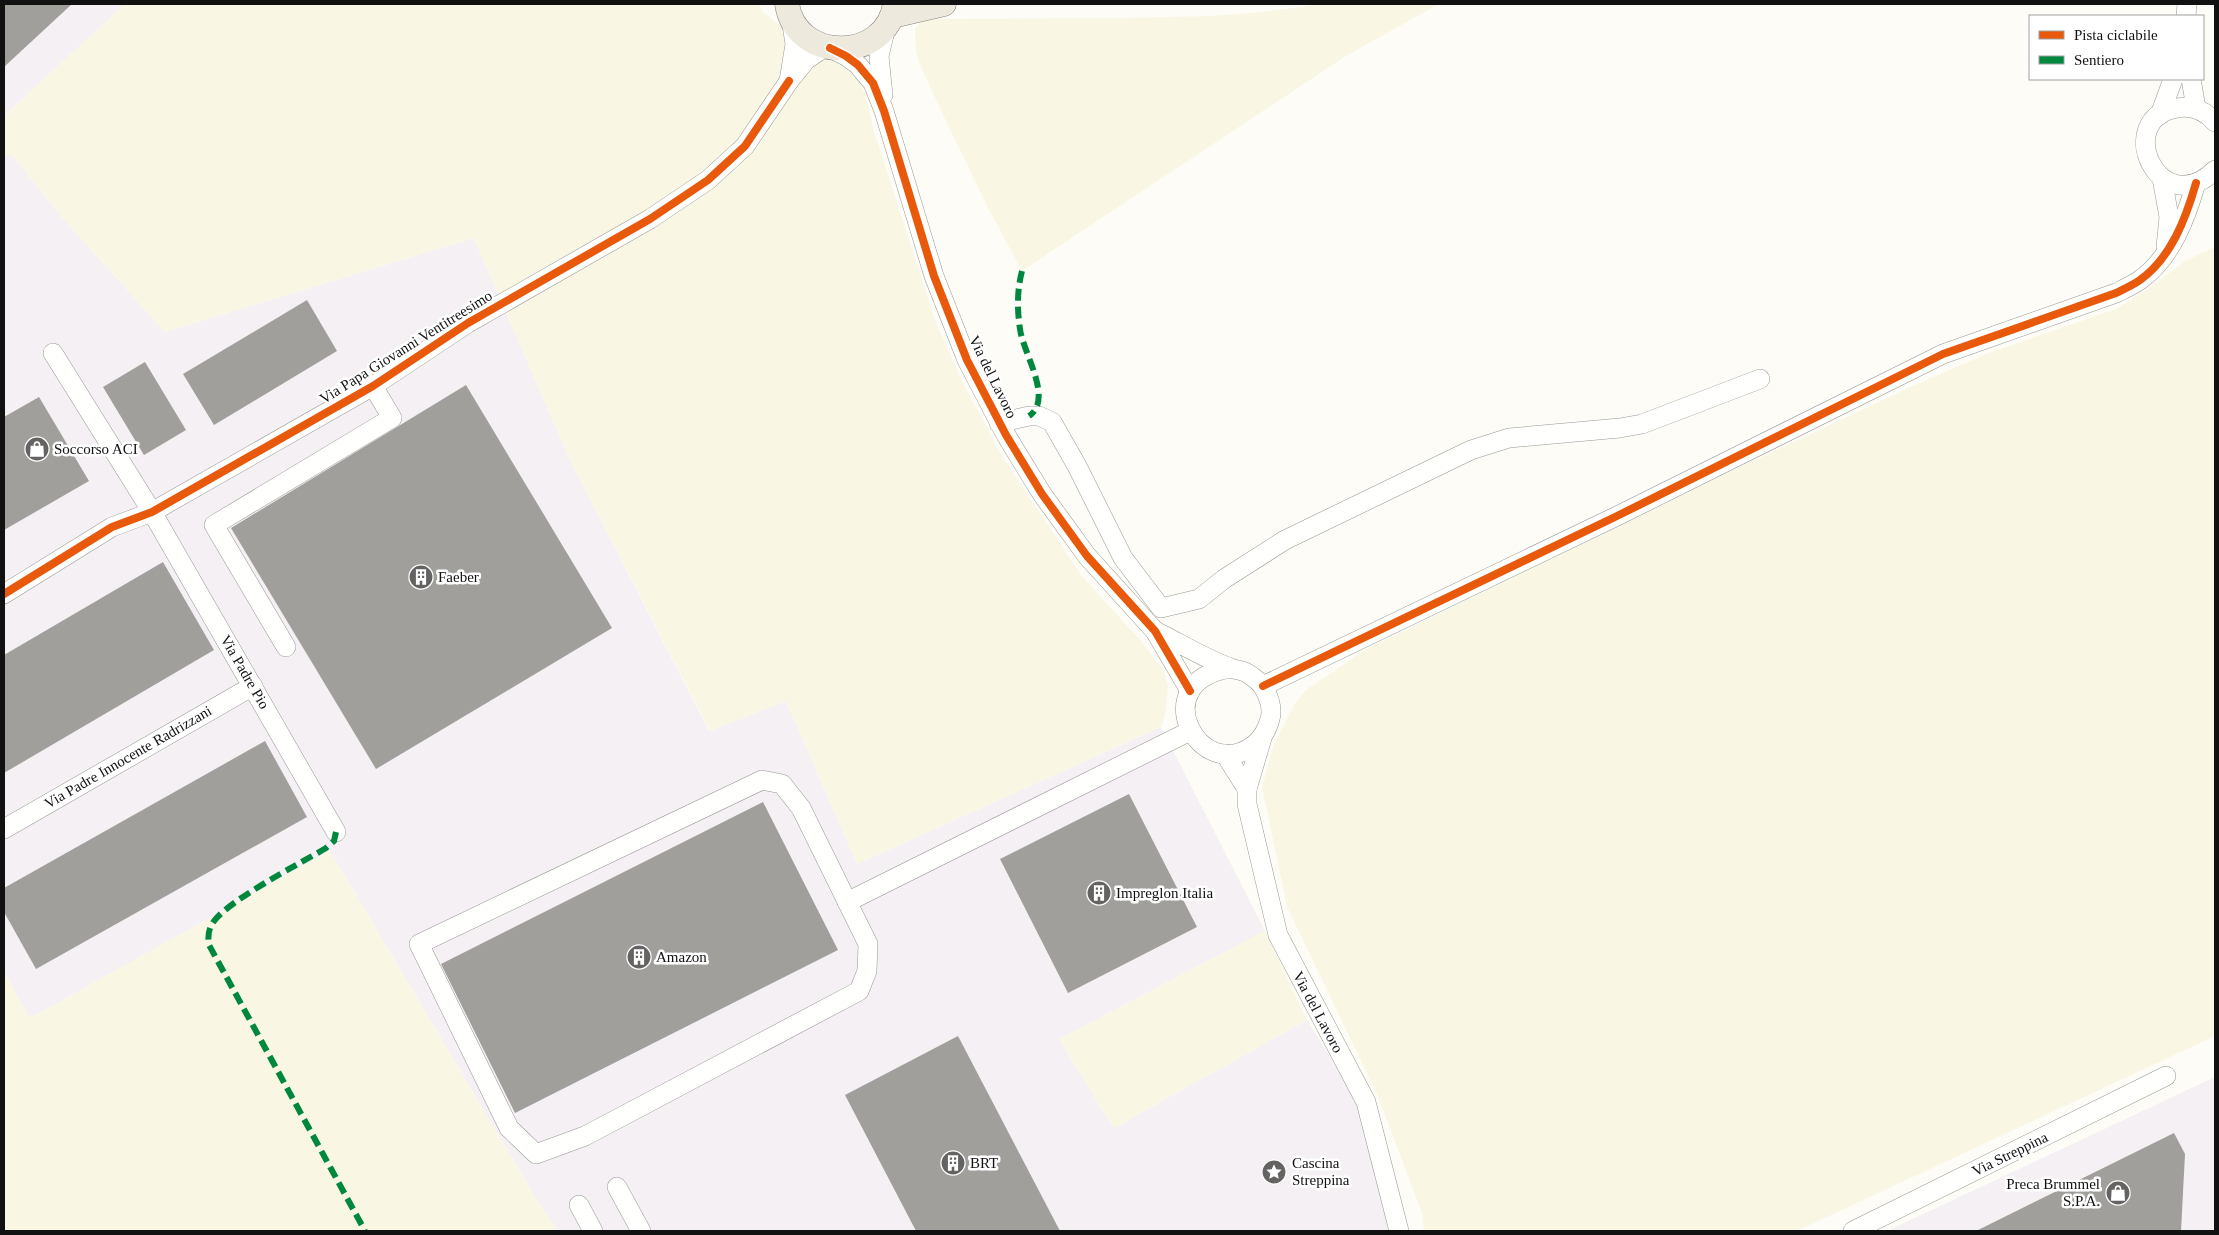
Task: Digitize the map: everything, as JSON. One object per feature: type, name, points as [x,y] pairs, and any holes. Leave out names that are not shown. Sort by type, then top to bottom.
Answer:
[{"type":"main road","points":[[789,11],[807,38],[827,48],[843,50],[861,46],[877,36],[891,16],[944,4]]},
{"type":"street","name":"Via Papa Giovanni Ventitreesimo","points":[[789,11],[795,44],[789,81]]},
{"type":"street","name":"Via del Lavoro","points":[[884,111],[879,56],[891,16]]},
{"type":"street","name":"Via del Lavoro","points":[[827,48],[846,56],[865,72],[872,83],[884,111],[934,276],[967,360],[1000,423],[1042,494],[1082,548],[1152,628],[1190,691]]},
{"type":"street","name":"Via Papa Giovanni Ventitreesimo","points":[[4,594],[112,527],[152,512],[373,386],[468,323],[650,219],[708,180],[745,146],[789,81],[806,60],[827,48]]},
{"type":"street","points":[[2160,115],[2172,80]]},
{"type":"street","points":[[2191,80],[2196,108]]},
{"type":"street","points":[[2215,122],[2208,114],[2196,108],[2184,106],[2172,108],[2160,115],[2152,123],[2147,134],[2145,146],[2147,159],[2153,170],[2162,178],[2172,183],[2184,185],[2196,183],[2207,178],[2215,170]]},
{"type":"street","points":[[2162,178],[2169,217],[2166,253]]},
{"type":"street","points":[[1262,686],[1615,517],[1943,354],[2116,293],[2141,280],[2166,253],[2187,215],[2196,183]]},
{"type":"street","name":"Via Padre Pio","points":[[53,353],[152,512],[336,832]]},
{"type":"street","points":[[1161,608],[1199,599],[1224,578],[1285,540],[1471,450],[1509,438],[1620,428],[1642,424],[1760,379]]},
{"type":"street","points":[[286,647],[214,525],[392,418],[373,386]]},
{"type":"street","points":[[1000,423],[1029,416],[1039,416],[1052,422],[1077,466],[1119,552],[1135,576],[1161,608]]},
{"type":"street","points":[[1152,628],[1161,608]]},
{"type":"street","name":"Via del Lavoro","points":[[1152,628],[1231,668],[1247,673],[1262,686],[1270,700],[1271,715],[1247,789],[1247,804],[1278,935],[1366,1102],[1399,1231]]},
{"type":"street","points":[[1231,668],[1214,671],[1200,678],[1190,691],[1185,715],[1190,731],[1199,742],[1212,751],[1225,754],[1240,752],[1254,746],[1262,738]]},
{"type":"street","name":"Via Padre Innocente Radrizzani","points":[[4,829],[253,686]]},
{"type":"street","points":[[847,902],[881,883],[1190,731]]},
{"type":"street","name":"Via del Lavoro","points":[[1225,754],[1247,789]]},
{"type":"street","points":[[762,780],[782,784],[801,808],[847,902],[868,944],[867,971],[859,991],[585,1136],[536,1154],[509,1128],[419,944],[762,780]]},
{"type":"street","name":"Via Streppina","points":[[1853,1231],[2166,1076]]},
{"type":"street","points":[[617,1187],[641,1231]]},
{"type":"street","points":[[579,1205],[593,1231]]},
{"type":"shaded area","points":[[4,4],[125,4],[4,116]]},
{"type":"shaded area","points":[[125,4],[759,4],[763,12],[781,26],[787,34],[788,48],[839,63],[858,80],[866,95],[873,128],[936,323],[964,385],[1003,458],[1082,576],[1141,641],[1164,671],[1168,687],[1165,716],[1161,727],[857,864],[786,701],[710,731],[569,458],[474,238],[165,332],[62,217],[12,155],[4,155],[4,116]]},
{"type":"shaded area","points":[[1322,4],[1439,4],[1346,56],[1022,271],[988,208],[943,115],[918,60],[915,43],[915,29],[922,21],[937,19],[1211,16],[1263,12]]},
{"type":"shaded area","points":[[4,155],[12,155],[62,217],[165,332],[474,238],[569,458],[709,731],[786,701],[857,864],[1161,727],[1265,931],[1059,1039],[1114,1128],[1307,1020],[1360,1105],[1389,1231],[558,1231],[537,1200],[330,851],[29,1019],[4,972]]},
{"type":"shaded area","points":[[2215,247],[2215,1036],[1797,1231],[1424,1231],[1422,1213],[1377,1094],[1287,907],[1262,787],[1273,747],[1294,705],[1306,690],[1365,650],[1674,498],[1904,390],[1986,354],[2116,309],[2148,289],[2185,261]]},
{"type":"shaded area","points":[[330,851],[537,1200],[558,1231],[6,1231],[4,1227],[4,972],[30,1018]]},
{"type":"shaded area","points":[[1265,931],[1307,1020],[1114,1128],[1059,1039]]},
{"type":"shaded area","points":[[2215,1077],[2215,1231],[1887,1231]]},
{"type":"building","points":[[4,4],[72,4],[4,67]]},
{"type":"building","points":[[307,300],[337,351],[214,425],[183,374]]},
{"type":"building","points":[[145,362],[186,430],[144,455],[103,387]]},
{"type":"building","name":"Faeber","points":[[466,385],[612,628],[376,769],[231,528]]},
{"type":"building","name":"Soccorso ACI","points":[[39,397],[89,481],[4,530],[4,417]]},
{"type":"building","points":[[163,562],[214,650],[4,773],[4,655]]},
{"type":"building","points":[[265,741],[307,817],[36,969],[4,912],[4,888]]},
{"type":"building","name":"Impreglon Italia","points":[[1129,794],[1197,927],[1068,993],[1000,859]]},
{"type":"building","name":"Amazon","points":[[763,802],[838,950],[515,1113],[441,964]]},
{"type":"building","name":"BRT","points":[[958,1036],[1060,1231],[916,1231],[845,1095]]},
{"type":"building","name":"Preca Brummel S.P.A.","points":[[2174,1133],[2185,1154],[2181,1231],[1976,1231]]},
{"type":"marked path","points":[[1022,271],[1018,292],[1019,322],[1022,339],[1035,375],[1039,399],[1036,408],[1029,416]]},
{"type":"marked path","points":[[336,832],[334,841],[326,848],[263,884],[230,906],[211,926],[208,940],[365,1231]]},
{"type":"cycle path","points":[[830,48],[858,65],[873,83],[884,111],[934,276],[967,360],[1006,435],[1042,494],[1087,556],[1155,631],[1190,691]]},
{"type":"cycle path","points":[[4,594],[112,527],[152,512],[373,386],[468,323],[650,219],[708,180],[745,146],[789,81]]},
{"type":"cycle path","points":[[1263,686],[1615,517],[1943,354],[2116,293],[2131,285],[2151,271],[2169,249],[2182,223],[2196,183]]},
{"type":"place","name":"Soccorso ACI","points":[[37,449]]},
{"type":"place","name":"Faeber","points":[[421,577]]},
{"type":"place","name":"Impreglon Italia","points":[[1099,893]]},
{"type":"place","name":"Amazon","points":[[639,957]]},
{"type":"place","name":"BRT","points":[[953,1163]]},
{"type":"place","name":"Cascina Streppina","points":[[1274,1172]]},
{"type":"place","name":"Preca Brummel S.P.A.","points":[[2118,1193]]}]
